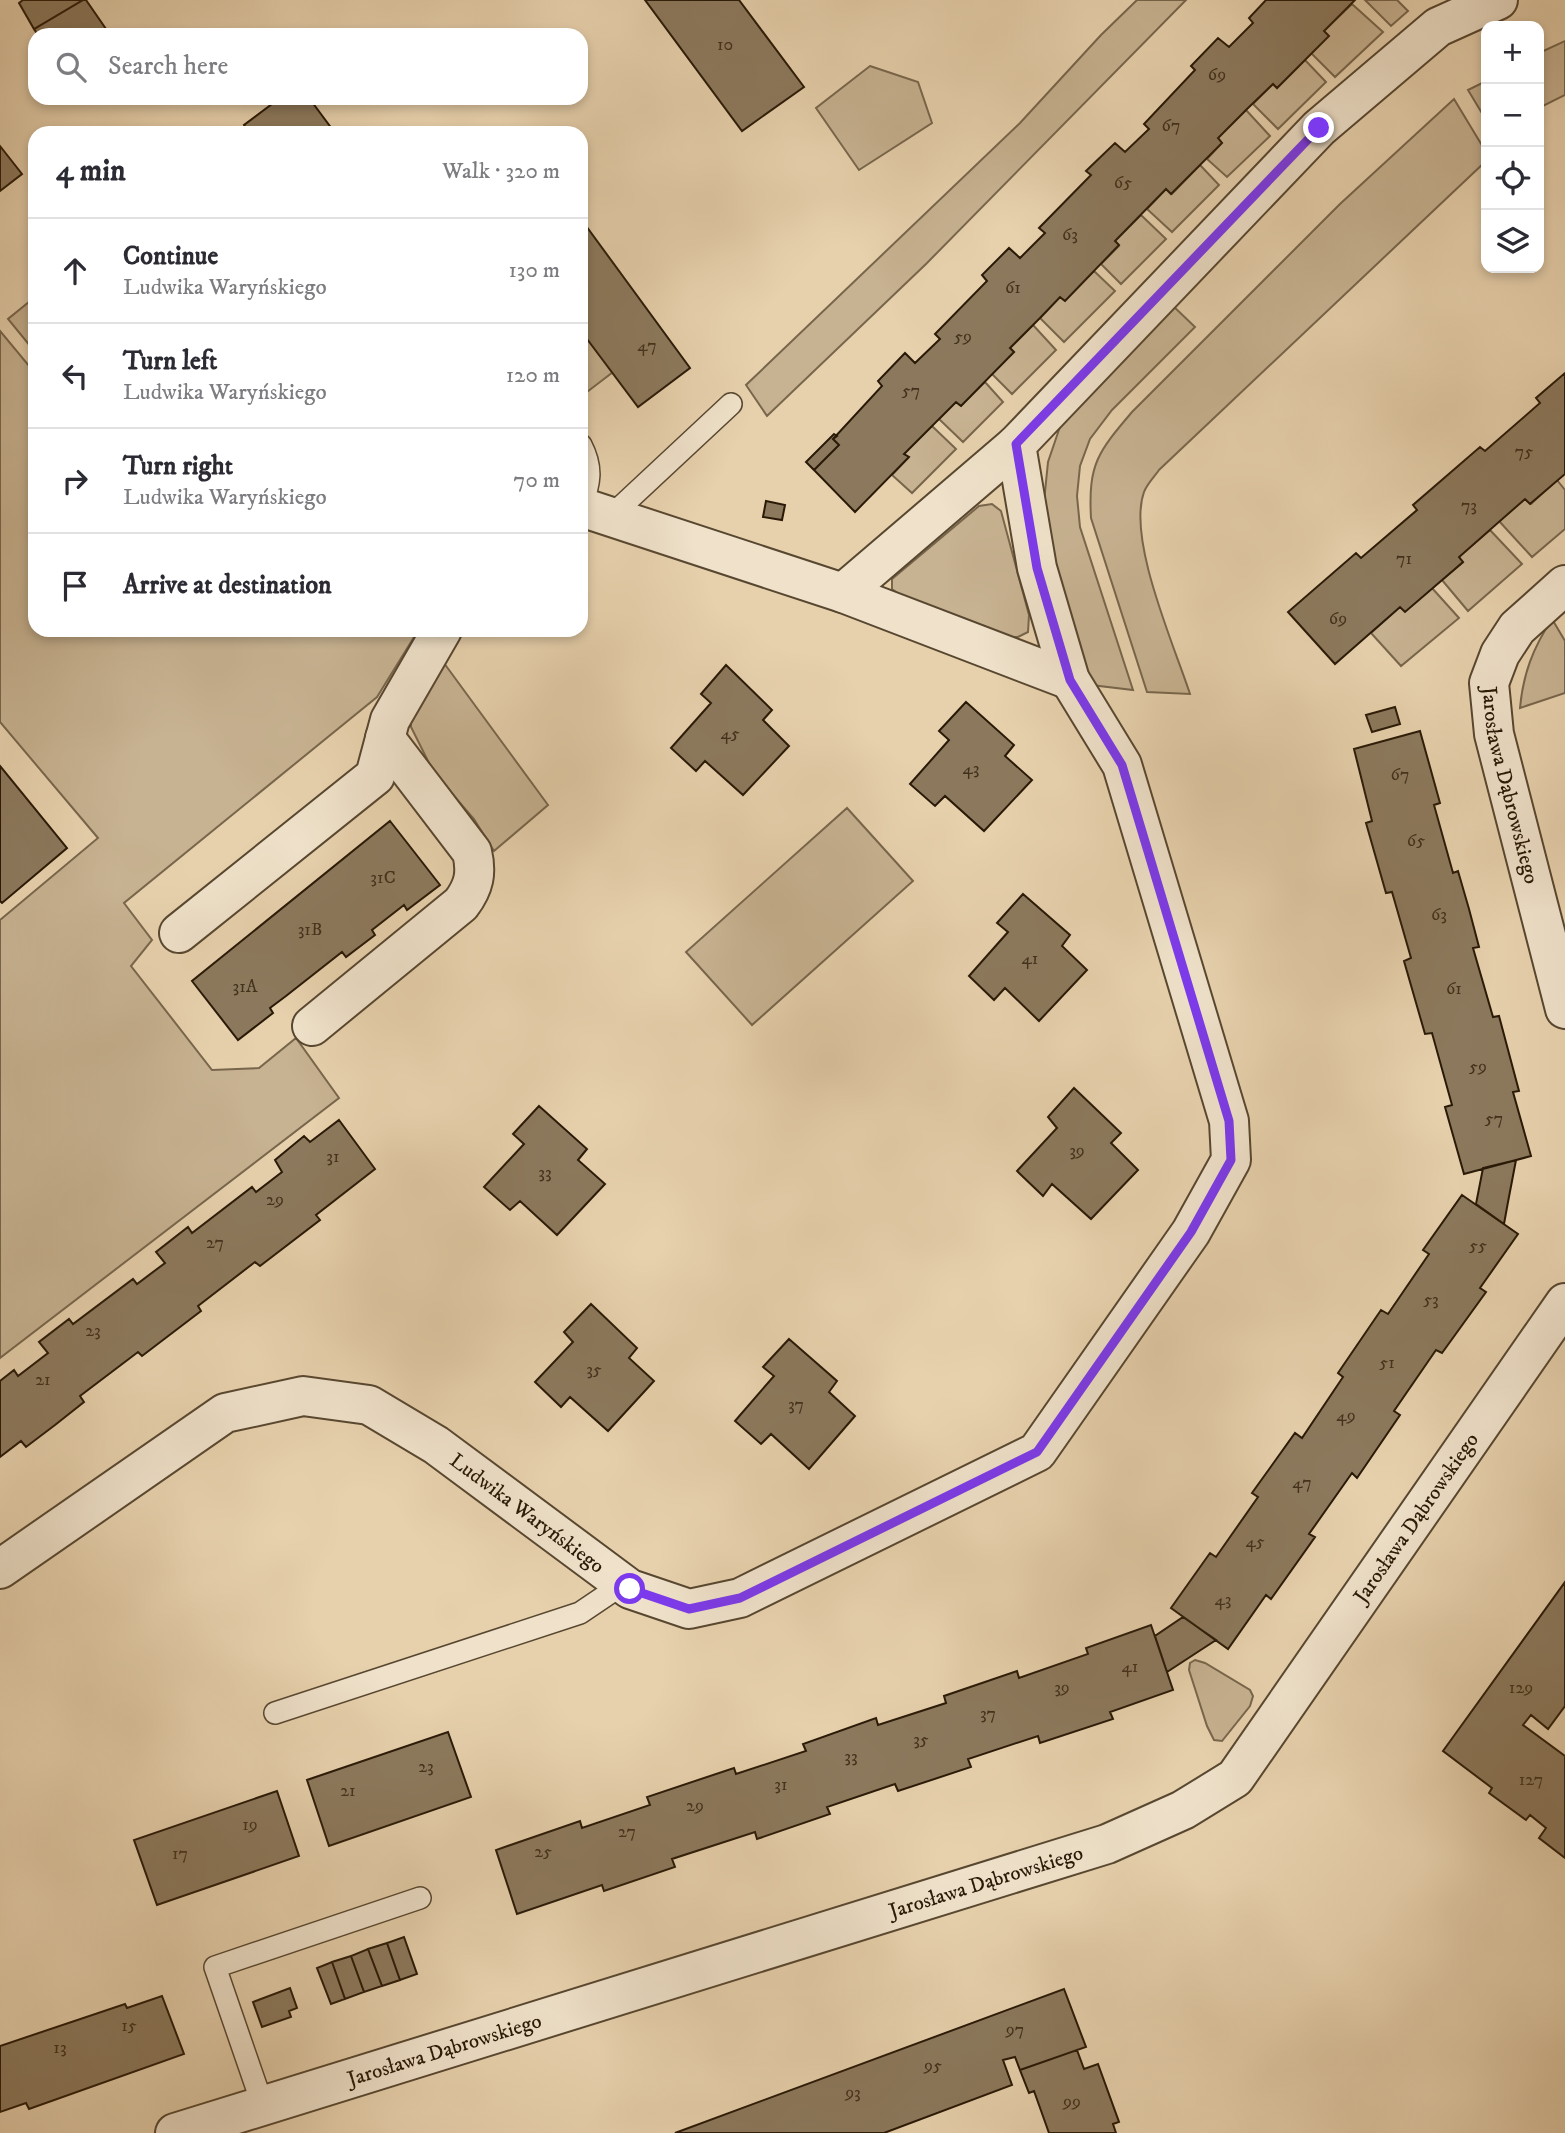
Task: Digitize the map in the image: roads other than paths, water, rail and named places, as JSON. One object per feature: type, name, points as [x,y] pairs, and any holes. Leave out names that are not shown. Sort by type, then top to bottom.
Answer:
[{"type":"street","points":[[843,593],[1016,444],[1319,128],[1438,27],[1498,0]]},
{"type":"street","name":"Ludwika Waryńskiego","points":[[0,1569],[225,1413],[303,1396],[369,1405],[436,1445],[622,1584],[689,1609],[740,1598],[1037,1452],[1191,1232],[1231,1160],[1229,1121],[1122,765],[1070,680],[1037,568],[1016,444]]},
{"type":"street","points":[[591,510],[843,593],[1070,680]]},
{"type":"street","name":"Jarosława Dąbrowskiego","points":[[1565,585],[1517,628],[1500,654],[1489,683],[1494,734],[1565,1009]]},
{"type":"street","points":[[178,933],[375,776],[390,720],[438,637]]},
{"type":"street","points":[[312,1026],[461,904],[470,893],[475,880],[472,852],[385,738]]},
{"type":"street","name":"Jarosława Dąbrowskiego","points":[[175,2133],[1107,1844],[1183,1810],[1235,1778],[1565,1303]]},
{"type":"lane","points":[[591,510],[732,404]]},
{"type":"lane","points":[[588,460],[591,510]]},
{"type":"lane","points":[[275,1713],[580,1613],[622,1584]]},
{"type":"lane","points":[[263,2106],[215,1966],[420,1898]]}]
